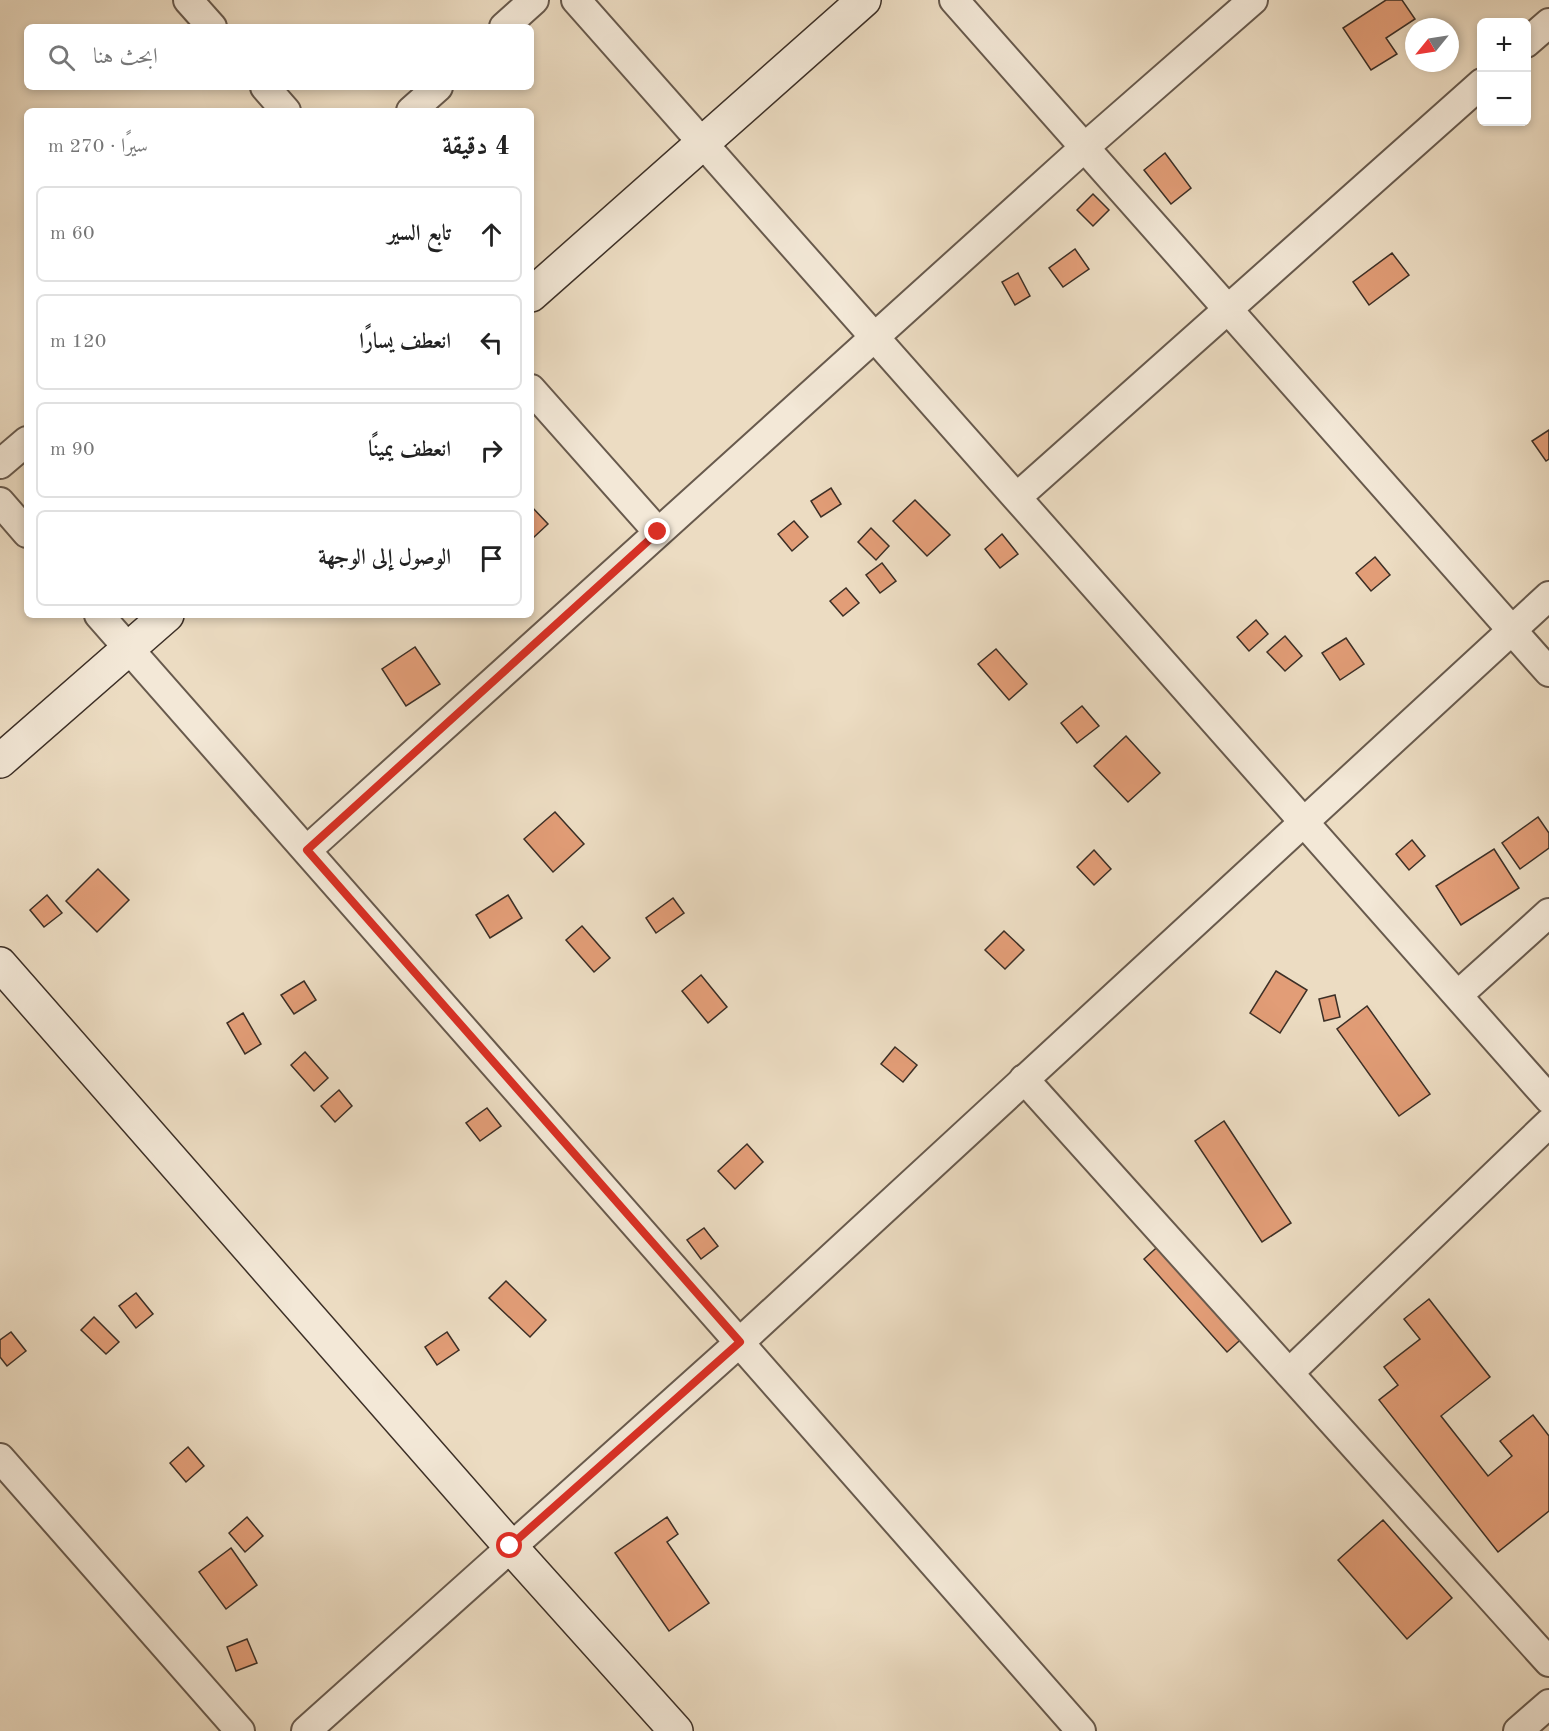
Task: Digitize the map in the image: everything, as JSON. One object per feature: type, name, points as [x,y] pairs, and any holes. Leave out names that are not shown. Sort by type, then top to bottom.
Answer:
[{"type":"street","points":[[188,0],[209,24]]},
{"type":"street","points":[[507,24],[534,0]]},
{"type":"street","points":[[576,0],[1549,1099]]},
{"type":"street","points":[[534,292],[864,0]]},
{"type":"street","points":[[954,0],[1549,672]]},
{"type":"street","points":[[307,850],[1085,147],[1253,0]]},
{"type":"street","points":[[1531,39],[1549,23]]},
{"type":"street","points":[[1017,497],[1477,87]]},
{"type":"street","points":[[268,90],[283,108]]},
{"type":"street","points":[[414,108],[435,90]]},
{"type":"street","points":[[534,392],[658,532]]},
{"type":"street","points":[[0,464],[24,444]]},
{"type":"street","points":[[0,502],[24,530]]},
{"type":"street","points":[[306,1731],[740,1342],[1303,820],[1549,596]]},
{"type":"street","points":[[102,618],[1081,1731]]},
{"type":"street","points":[[0,761],[164,618]]},
{"type":"street","points":[[1458,995],[1549,913]]},
{"type":"street","points":[[0,964],[510,1546],[676,1731]]},
{"type":"street","points":[[1024,1079],[1549,1662]]},
{"type":"street","points":[[1289,1373],[1549,1123]]},
{"type":"street","points":[[0,1458],[240,1731]]},
{"type":"street","points":[[1518,1731],[1549,1704]]},
{"type":"building","points":[[1386,0],[1402,0],[1414,18],[1405,18],[1405,26],[1386,38],[1397,54],[1371,70],[1343,28]]},
{"type":"building","points":[[1165,153],[1191,188],[1171,204],[1144,170]]},
{"type":"building","points":[[1093,194],[1109,210],[1093,226],[1077,210]]},
{"type":"building","points":[[1075,249],[1089,269],[1063,287],[1049,268]]},
{"type":"building","points":[[1392,253],[1409,275],[1369,305],[1353,282]]},
{"type":"building","points":[[1018,273],[1030,296],[1015,305],[1002,282]]},
{"type":"building","points":[[1549,430],[1549,459],[1546,461],[1532,441]]},
{"type":"building","points":[[831,488],[841,504],[821,517],[811,501]]},
{"type":"building","points":[[915,500],[950,535],[927,556],[893,521]]},
{"type":"building","points":[[534,509],[548,524],[534,537]]},
{"type":"building","points":[[794,521],[808,537],[792,551],[778,534]]},
{"type":"building","points":[[871,528],[889,546],[876,560],[858,542]]},
{"type":"building","points":[[1002,534],[1018,554],[1000,568],[985,549]]},
{"type":"building","points":[[1375,557],[1390,575],[1371,591],[1356,573]]},
{"type":"building","points":[[882,563],[896,581],[880,593],[866,575]]},
{"type":"building","points":[[846,588],[859,603],[843,616],[830,601]]},
{"type":"building","points":[[1256,620],[1268,634],[1249,651],[1237,637]]},
{"type":"building","points":[[1285,636],[1302,656],[1285,671],[1267,652]]},
{"type":"building","points":[[1346,638],[1364,664],[1340,680],[1322,653]]},
{"type":"building","points":[[415,647],[440,684],[406,706],[382,669]]},
{"type":"building","points":[[996,649],[1027,684],[1009,700],[978,664]]},
{"type":"building","points":[[1082,706],[1099,726],[1077,743],[1061,723]]},
{"type":"building","points":[[1126,736],[1160,773],[1128,802],[1094,766]]},
{"type":"building","points":[[555,812],[584,844],[553,872],[524,839]]},
{"type":"building","points":[[1538,817],[1549,833],[1549,848],[1520,869],[1502,843]]},
{"type":"building","points":[[1412,840],[1425,856],[1409,870],[1396,854]]},
{"type":"building","points":[[1494,849],[1519,888],[1461,925],[1436,886]]},
{"type":"building","points":[[1094,850],[1111,869],[1094,885],[1077,867]]},
{"type":"building","points":[[98,869],[129,900],[97,932],[66,901]]},
{"type":"building","points":[[47,895],[62,913],[44,927],[30,910]]},
{"type":"building","points":[[508,895],[522,918],[490,938],[476,915]]},
{"type":"building","points":[[673,898],[684,913],[656,933],[646,918]]},
{"type":"building","points":[[582,926],[610,958],[594,972],[566,940]]},
{"type":"building","points":[[1004,931],[1024,950],[1005,969],[985,950]]},
{"type":"building","points":[[1276,971],[1307,990],[1280,1033],[1250,1013]]},
{"type":"building","points":[[701,975],[727,1007],[708,1023],[682,991]]},
{"type":"building","points":[[304,981],[316,1000],[294,1014],[281,995]]},
{"type":"building","points":[[1335,995],[1340,1017],[1324,1021],[1319,999]]},
{"type":"building","points":[[1367,1006],[1430,1094],[1399,1116],[1337,1029]]},
{"type":"building","points":[[243,1013],[261,1044],[245,1054],[227,1023]]},
{"type":"building","points":[[895,1047],[917,1065],[903,1082],[881,1064]]},
{"type":"building","points":[[305,1052],[328,1078],[314,1091],[291,1065]]},
{"type":"building","points":[[339,1090],[352,1106],[335,1122],[321,1106]]},
{"type":"building","points":[[487,1108],[501,1126],[480,1141],[466,1123]]},
{"type":"building","points":[[1224,1121],[1291,1223],[1262,1242],[1195,1141]]},
{"type":"building","points":[[747,1144],[763,1162],[735,1189],[718,1171]]},
{"type":"building","points":[[704,1228],[718,1246],[701,1259],[687,1240]]},
{"type":"building","points":[[1164,1241],[1248,1333],[1227,1352],[1144,1259]]},
{"type":"building","points":[[506,1281],[546,1320],[530,1337],[489,1298]]},
{"type":"building","points":[[136,1293],[153,1314],[136,1328],[119,1306]]},
{"type":"building","points":[[1429,1299],[1490,1377],[1441,1416],[1488,1476],[1512,1456],[1500,1441],[1533,1415],[1549,1436],[1549,1511],[1498,1552],[1379,1400],[1398,1385],[1384,1367],[1420,1339],[1404,1319]]},
{"type":"building","points":[[94,1317],[119,1342],[106,1354],[81,1330]]},
{"type":"building","points":[[11,1332],[26,1351],[7,1366],[0,1357],[0,1340]]},
{"type":"building","points":[[447,1332],[459,1350],[437,1365],[425,1347]]},
{"type":"building","points":[[188,1447],[204,1466],[186,1482],[170,1463]]},
{"type":"building","points":[[247,1517],[263,1536],[245,1552],[229,1533]]},
{"type":"building","points":[[667,1517],[678,1534],[667,1542],[709,1603],[669,1631],[615,1553]]},
{"type":"building","points":[[1383,1520],[1452,1598],[1407,1639],[1338,1560]]},
{"type":"building","points":[[231,1548],[257,1585],[226,1609],[199,1572]]},
{"type":"building","points":[[247,1639],[257,1663],[236,1671],[227,1647]]},
{"type":"route","points":[[510,1546],[740,1342],[307,850],[658,532]]}]
